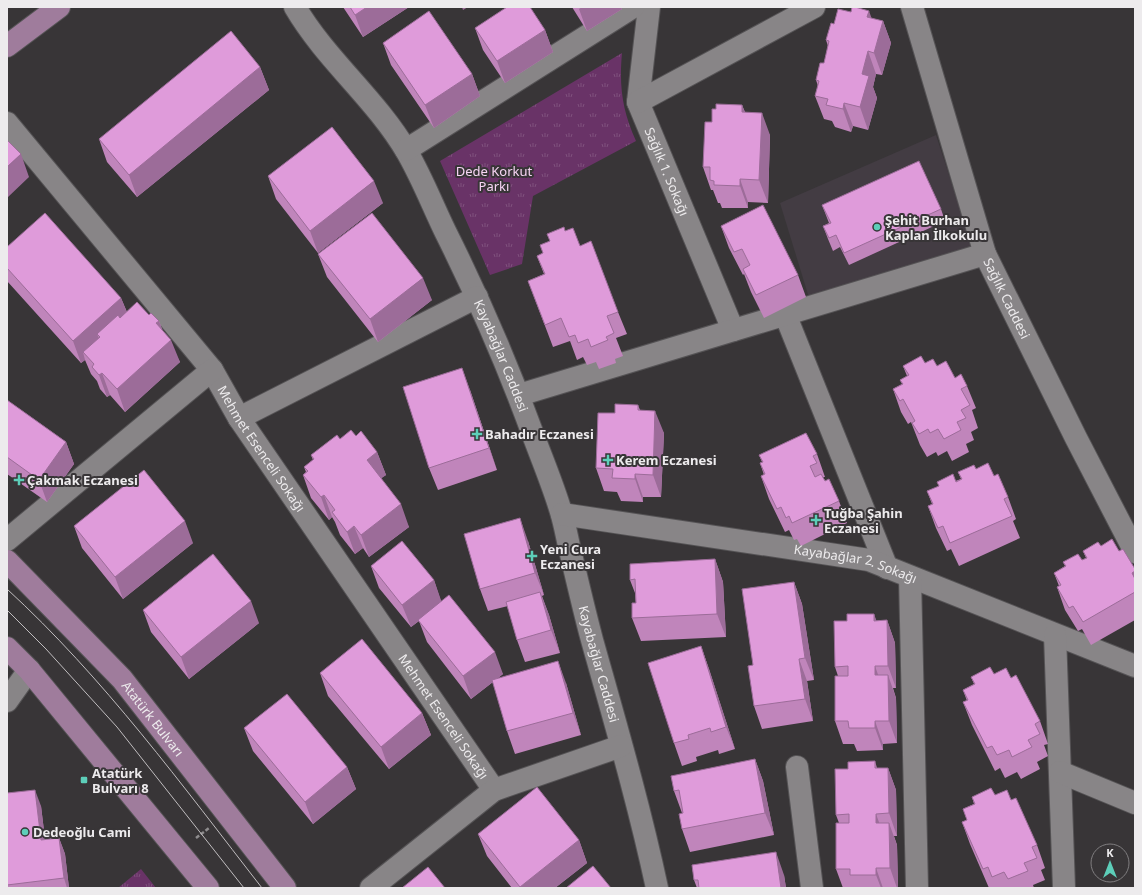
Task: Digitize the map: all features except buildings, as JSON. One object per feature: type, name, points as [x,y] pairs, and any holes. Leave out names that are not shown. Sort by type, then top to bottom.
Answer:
[{"type":"main road","points":[[7,46],[59,7]]},
{"type":"main road","name":"Atatürk Bulvarı","points":[[7,562],[122,679],[285,888]]},
{"type":"main road","points":[[7,648],[29,670],[208,888]]},
{"type":"street","name":"Kayabağlar Caddesi","points":[[281,7],[300,16],[344,72],[367,96],[388,122],[406,150],[424,182],[477,297],[519,395],[562,514],[588,624],[634,791],[657,888]]},
{"type":"street","points":[[406,150],[633,7]]},
{"type":"street","name":"Sağlık 1. Sokağı","points":[[649,7],[638,102],[732,330]]},
{"type":"street","points":[[638,102],[814,7]]},
{"type":"street","name":"Sağlık Caddesi","points":[[912,7],[985,254],[1076,438],[1135,552]]},
{"type":"street","name":"Mehmet Esenceli Sokağı","points":[[7,123],[212,370],[239,418],[494,790]]},
{"type":"street","points":[[519,395],[985,254]]},
{"type":"street","points":[[239,418],[477,297]]},
{"type":"street","points":[[785,314],[887,568]]},
{"type":"street","points":[[7,540],[212,370]]},
{"type":"street","name":"Kayabağlar 2. Sokağı","points":[[562,514],[869,560],[1135,666]]},
{"type":"street","points":[[910,577],[918,888]]},
{"type":"street","points":[[1055,635],[1064,888]]},
{"type":"street","points":[[7,701],[29,670]]},
{"type":"street","points":[[371,888],[494,790],[621,746]]},
{"type":"street","points":[[797,767],[812,888]]},
{"type":"street","points":[[1060,772],[1135,803]]},
{"type":"path","points":[[178,851],[228,815]]},
{"type":"shaded area","name":"Şehit Burhan Kaplan İlkokulu","points":[[936,135],[974,251],[810,301],[780,203]]},
{"type":"green space","name":"Dede Korkut Parkı","points":[[622,53],[621,87],[627,119],[636,141],[533,196],[522,264],[490,275],[440,161]]},
{"type":"green space","points":[[141,869],[156,888],[118,888]]},
{"type":"tram line","points":[[7,589],[43,623],[77,659],[141,733],[262,888]]},
{"type":"tram line","points":[[7,610],[46,649],[117,727],[244,888]]},
{"type":"place","name":"Şehit Burhan Kaplan İlkokulu","points":[[877,227]]},
{"type":"place","name":"Bahadır Eczanesi","points":[[477,434]]},
{"type":"place","name":"Kerem Eczanesi","points":[[608,460]]},
{"type":"place","name":"Çakmak Eczanesi","points":[[19,480]]},
{"type":"place","name":"Tuğba Şahin Eczanesi","points":[[816,520]]},
{"type":"place","name":"Yeni Cura Eczanesi","points":[[532,556]]},
{"type":"place","name":"Atatürk Bulvarı 8","points":[[84,780]]},
{"type":"place","name":"Dedeoğlu Cami","points":[[25,832]]}]
